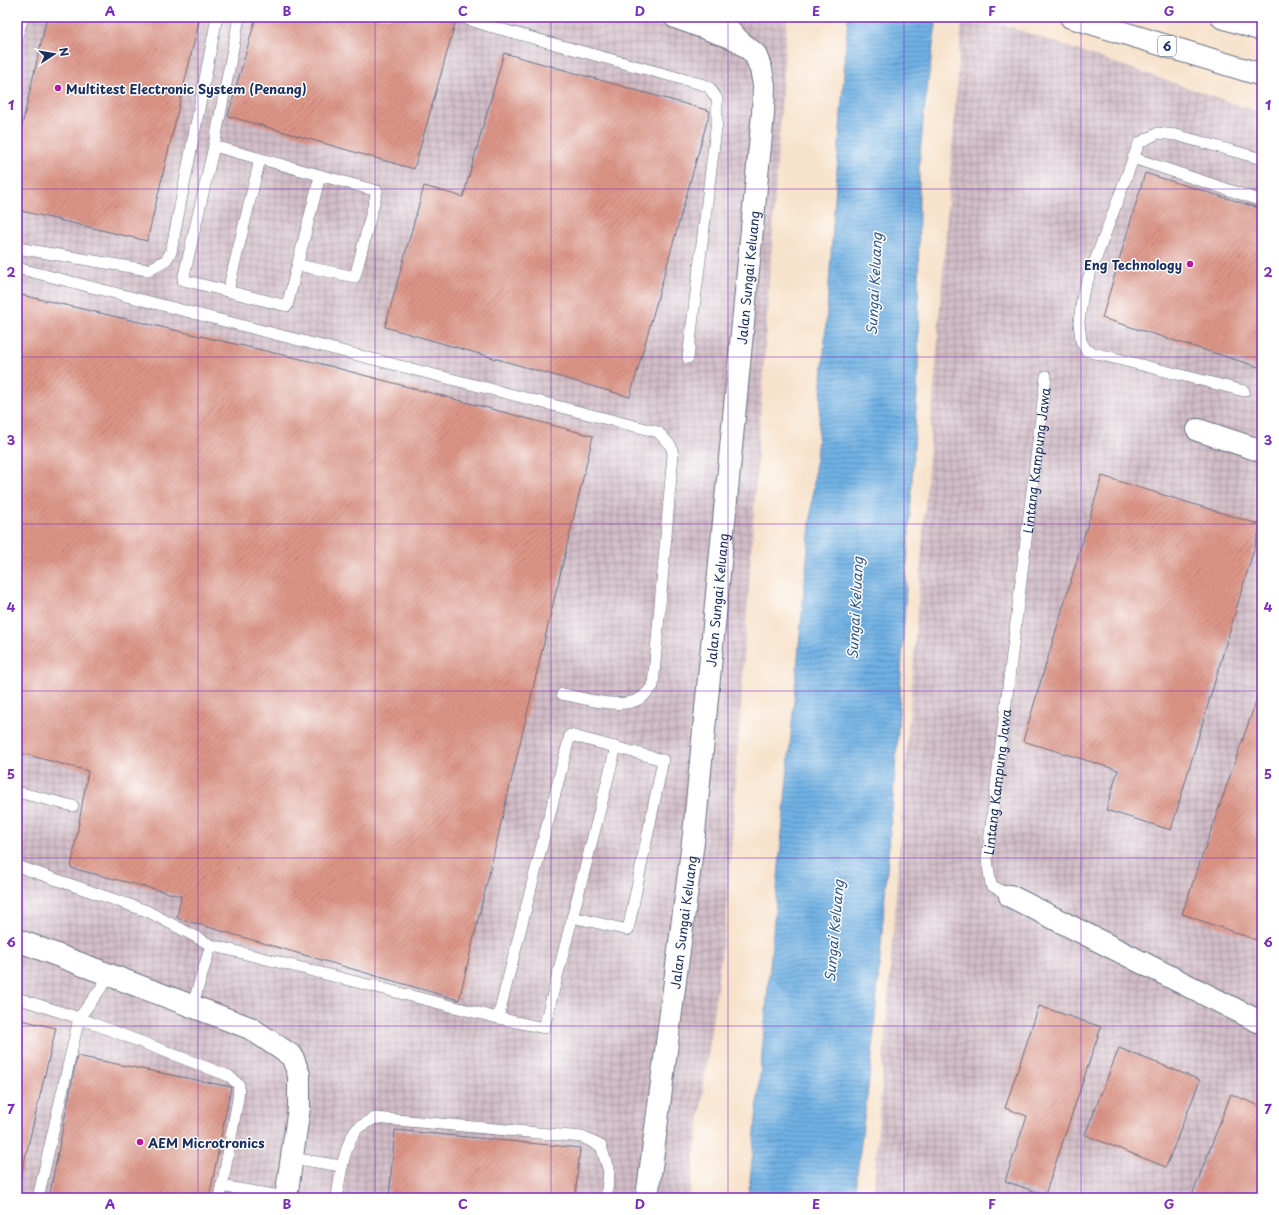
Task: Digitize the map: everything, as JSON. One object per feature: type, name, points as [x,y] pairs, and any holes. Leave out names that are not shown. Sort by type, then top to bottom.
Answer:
[{"type":"main road","points":[[675,17],[738,40]]},
{"type":"main road","name":"Jalan Sungai Keluang","points":[[647,1198],[694,834],[763,114],[764,85],[761,69],[755,54],[738,40],[718,17]]},
{"type":"main road","name":"6","points":[[1071,17],[1262,76]]},
{"type":"main road","points":[[1222,17],[1262,30]]},
{"type":"main road","points":[[1198,430],[1262,451]]},
{"type":"main road","name":"Lintang Kampung Jawa","points":[[1010,896],[1262,1023]]},
{"type":"main road","points":[[17,940],[250,1028],[292,1056],[299,1075],[299,1102],[286,1197]]},
{"type":"lane","points":[[17,36],[23,17]]},
{"type":"lane","points":[[17,248],[148,270],[166,260],[172,252],[217,17]]},
{"type":"lane","points":[[239,17],[214,146],[183,280],[287,306],[320,176]]},
{"type":"lane","points":[[461,17],[490,21],[708,86],[717,99],[716,120],[688,358]]},
{"type":"lane","points":[[1244,391],[1086,350],[1081,341],[1079,322],[1083,293],[1139,143],[1158,133],[1176,135],[1262,159]]},
{"type":"lane","points":[[214,146],[377,191],[355,277],[298,264]]},
{"type":"lane","points":[[1133,158],[1262,201]]},
{"type":"lane","points":[[228,291],[260,159]]},
{"type":"lane","points":[[17,268],[658,432],[671,446],[673,454],[653,686],[640,699],[626,704],[599,701],[562,694]]},
{"type":"lane","name":"Lintang Kampung Jawa","points":[[1010,896],[991,885],[987,859],[1046,376]]},
{"type":"lane","points":[[498,1018],[570,735],[663,760],[628,930],[572,917]]},
{"type":"lane","points":[[17,866],[147,911],[211,945],[498,1018],[544,1028],[616,747]]},
{"type":"lane","points":[[17,792],[73,806]]},
{"type":"lane","points":[[192,1007],[211,945]]},
{"type":"lane","points":[[38,1198],[79,1018],[110,976]]},
{"type":"lane","points":[[17,998],[79,1018],[229,1076],[239,1085],[238,1099],[220,1198]]},
{"type":"lane","points":[[337,1198],[341,1166],[358,1128],[375,1118],[582,1137],[601,1146],[610,1172],[606,1198]]},
{"type":"lane","points":[[292,1158],[341,1166]]},
{"type":"lane","points":[[221,1186],[286,1197]]},
{"type":"shaded area","points":[[17,17],[787,17],[727,911],[689,1198],[17,1198]]},
{"type":"shaded area","points":[[962,17],[981,17],[1262,113],[1262,1198],[873,1198]]},
{"type":"water","name":"Sungai Keluang","points":[[848,17],[937,17],[924,110],[919,166],[918,374],[897,746],[872,1056],[854,1198],[748,1198],[818,437]]},
{"type":"building","points":[[47,17],[200,17],[147,241],[17,210],[17,147]]},
{"type":"building","points":[[256,17],[457,17],[414,169],[228,116]]},
{"type":"building","points":[[504,53],[710,111],[630,397],[385,327],[424,186],[463,197]]},
{"type":"building","name":"Eng Technology","points":[[1145,173],[1262,209],[1262,368],[1102,318]]},
{"type":"building","points":[[17,294],[318,363],[593,436],[459,1000],[177,918],[181,896],[71,868],[88,771],[17,752]]},
{"type":"building","points":[[1102,476],[1261,525],[1171,830],[1106,810],[1118,770],[1023,741]]},
{"type":"building","points":[[1262,684],[1262,942],[1182,914]]},
{"type":"building","points":[[1039,1006],[1101,1027],[1045,1195],[1005,1181],[1027,1116],[1005,1108]]},
{"type":"building","points":[[17,1019],[56,1028],[18,1188],[17,1188]]},
{"type":"building","points":[[1119,1048],[1200,1080],[1166,1167],[1085,1135]]},
{"type":"building","name":"AEM Microtronics","points":[[77,1056],[231,1087],[209,1198],[49,1198]]},
{"type":"building","points":[[1231,1094],[1262,1107],[1262,1198],[1191,1198]]},
{"type":"building","points":[[395,1130],[580,1148],[575,1198],[389,1198]]},
{"type":"place","name":"Multitest Electronic System (Penang)","points":[[58,88]]},
{"type":"place","name":"Eng Technology","points":[[1190,264]]},
{"type":"place","name":"AEM Microtronics","points":[[140,1142]]}]
